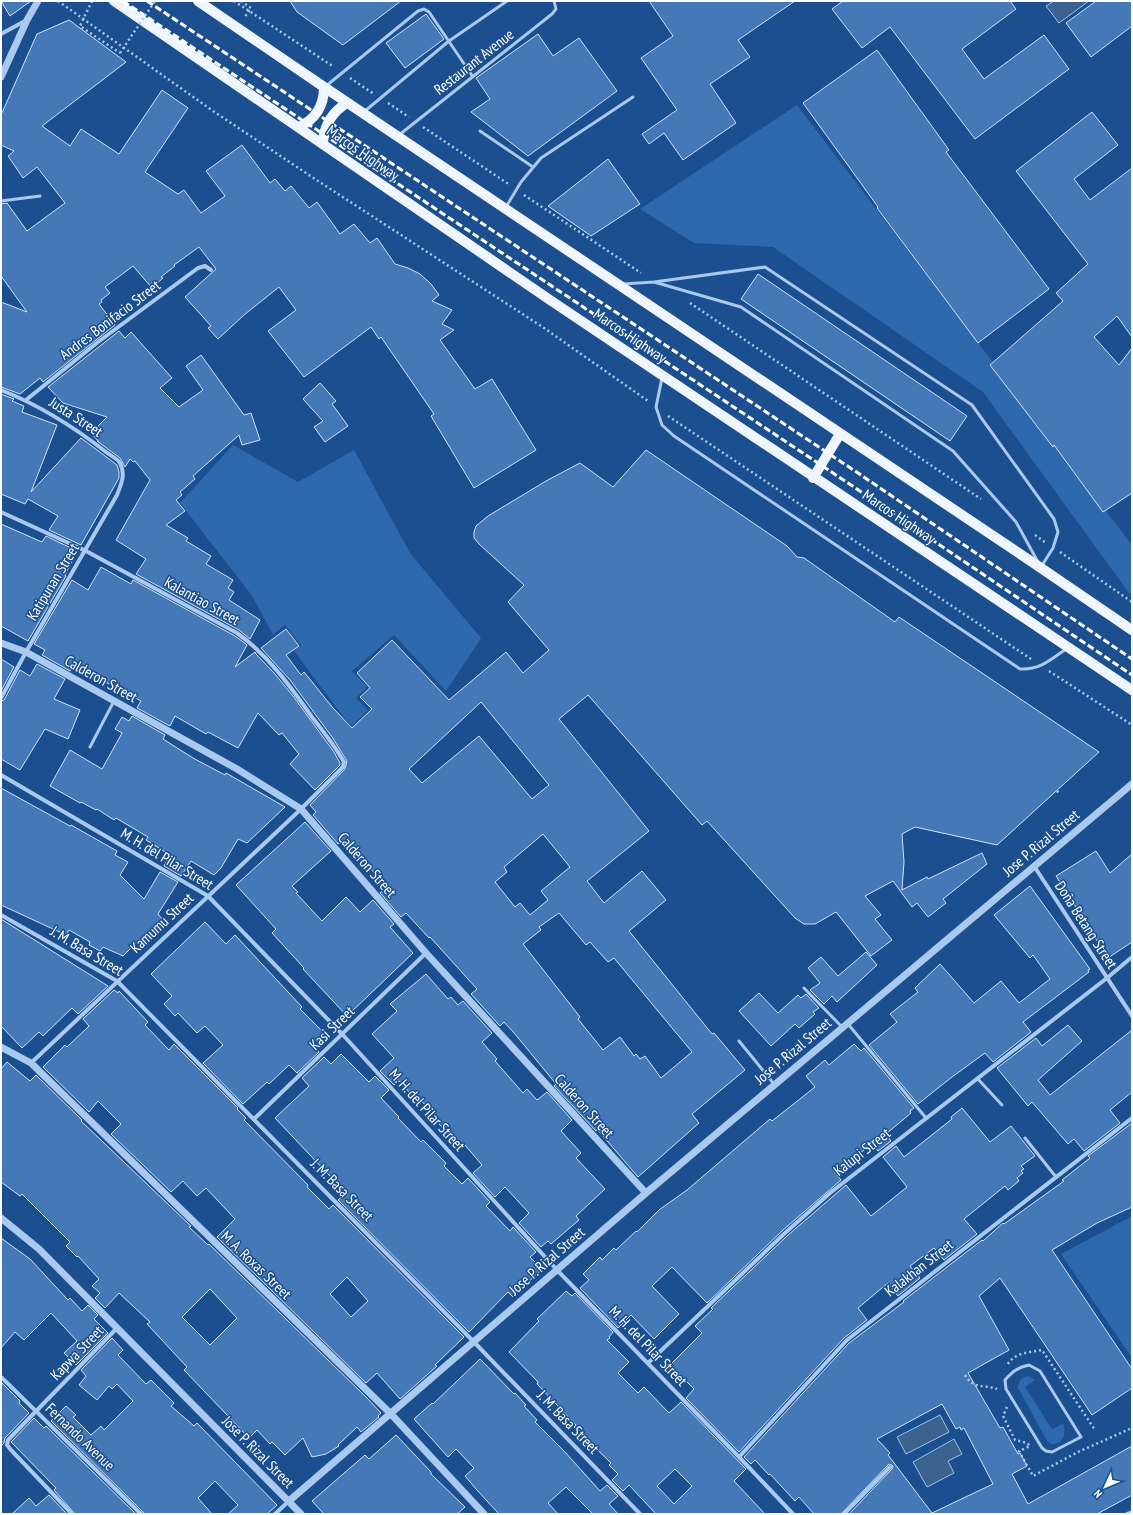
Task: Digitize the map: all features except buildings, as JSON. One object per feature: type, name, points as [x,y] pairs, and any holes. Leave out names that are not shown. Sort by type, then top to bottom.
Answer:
[{"type":"main road","name":"Marcos Highway","points":[[114,1],[662,376],[1132,690]]},
{"type":"main road","points":[[198,1],[347,103],[1132,630]]},
{"type":"main road","points":[[299,127],[306,123],[318,111],[323,100],[324,87]]},
{"type":"main road","points":[[323,143],[324,135],[330,120],[340,107],[347,103]]},
{"type":"main road","points":[[813,478],[840,434]]},
{"type":"street","points":[[1,77],[27,20],[38,1]]},
{"type":"street","points":[[1,34],[27,20]]},
{"type":"street","name":"Andres Bonifacio Street","points":[[26,400],[98,342],[198,268],[205,266],[211,270]]},
{"type":"street","name":"Justa Street","points":[[1,390],[26,400],[95,443],[120,462],[124,478]]},
{"type":"street","name":"Katipunan Street","points":[[1,698],[26,652],[86,551],[117,495],[124,478]]},
{"type":"street","name":"Kalantiao Street","points":[[1,512],[86,551],[237,634],[252,644],[264,655],[294,691],[341,757],[344,762],[343,767]]},
{"type":"street","name":"Calderon Street","points":[[1,642],[26,652],[237,769],[301,808],[426,953],[646,1193]]},
{"type":"street","name":"Kamumu Street","points":[[30,1063],[343,767]]},
{"type":"street","name":"M. H. del Pilar Street","points":[[1,775],[208,896],[343,1035],[557,1270],[793,1514]]},
{"type":"street","name":"Jose P. Rizal Street","points":[[1,1218],[39,1249],[289,1501],[774,1084],[1132,784]]},
{"type":"street","name":"Doña Betang Street","points":[[1034,866],[1132,1016]]},
{"type":"street","name":"J. M. Basa Street","points":[[1,915],[117,981],[474,1342],[640,1514]]},
{"type":"street","name":"Kasi Street","points":[[254,1119],[343,1035],[426,953]]},
{"type":"street","name":"Kalupi Street","points":[[648,1364],[830,1192],[1107,978],[1132,957]]},
{"type":"street","name":"M. A. Roxas Street","points":[[1,1047],[30,1063],[390,1413],[484,1514]]},
{"type":"street","name":"Kalakhan Street","points":[[739,1457],[847,1340],[1132,1118]]},
{"type":"street","name":"Kapwa Street","points":[[72,1514],[7,1445],[8,1440],[37,1412],[117,1328]]},
{"type":"street","name":"Fernando Avenue","points":[[1,1377],[141,1514]]},
{"type":"street","points":[[844,1514],[890,1468]]},
{"type":"street","points":[[275,1514],[289,1501],[301,1514]]},
{"type":"street","points":[[1127,1514],[1132,1512]]},
{"type":"lane","name":"Restaurant Avenue","points":[[363,113],[449,41],[507,1]]},
{"type":"lane","name":"Restaurant Avenue","points":[[398,136],[552,14],[556,9],[554,1]]},
{"type":"lane","points":[[324,87],[418,11],[424,9],[429,12],[473,77]]},
{"type":"lane","points":[[505,208],[516,190],[541,158],[632,97]]},
{"type":"lane","points":[[480,132],[533,167]]},
{"type":"lane","points":[[1,200],[40,196]]},
{"type":"lane","points":[[617,284],[654,282],[765,267],[960,397],[972,406],[1054,519],[1058,532],[1053,548],[1041,568]]},
{"type":"lane","points":[[654,282],[741,307],[953,451],[1016,522],[1041,568]]},
{"type":"lane","points":[[662,376],[656,407],[662,425],[674,436],[1020,669],[1030,670],[1042,666],[1068,647]]},
{"type":"lane","points":[[90,747],[114,701]]},
{"type":"lane","points":[[804,988],[845,1025],[926,1118]]},
{"type":"lane","points":[[739,1041],[774,1084]]},
{"type":"lane","points":[[977,1078],[1002,1105]]},
{"type":"lane","points":[[1026,1138],[1056,1177]]},
{"type":"lane","points":[[1029,1365],[1040,1371],[1081,1437],[1052,1452],[1046,1451],[1042,1448],[1006,1389],[1005,1380],[1011,1373],[1024,1366],[1029,1365]]},
{"type":"path","points":[[58,1],[226,120],[544,328],[656,407],[1132,725]]},
{"type":"path","points":[[92,1],[80,26],[120,52],[155,1]]},
{"type":"path","points":[[234,1],[654,282]]},
{"type":"path","points":[[241,1],[251,8],[249,11]]},
{"type":"path","points":[[686,301],[983,500]]},
{"type":"path","points":[[1034,535],[1132,602]]},
{"type":"path","points":[[1057,791],[1060,794]]},
{"type":"path","points":[[964,1374],[969,1382],[996,1388],[998,1390]]},
{"type":"path","points":[[1008,1404],[1003,1416],[1015,1440],[1027,1443],[1030,1446],[1020,1452],[1032,1476],[1078,1452],[1132,1428]]},
{"type":"shaded area","points":[[1054,1],[1089,1],[1059,23],[1046,6]]},
{"type":"shaded area","points":[[797,105],[1132,545],[1132,594],[1129,593],[983,392],[773,247],[694,243],[640,209]]},
{"type":"shaded area","points":[[233,445],[298,482],[354,450],[410,553],[481,638],[446,691],[394,635],[352,671],[367,687],[356,698],[368,710],[352,726],[342,715],[294,651],[301,645],[285,625],[273,635],[253,597],[180,503]]},
{"type":"shaded area","points":[[1132,1216],[1132,1358],[1061,1254]]},
{"type":"shaded area","points":[[1028,1376],[1035,1380],[1025,1387],[1052,1429],[1063,1424],[1064,1435],[1058,1443],[1051,1444],[1047,1441],[1018,1388],[1021,1380]]},
{"type":"shaded area","points":[[940,1415],[949,1432],[906,1454],[897,1437]]},
{"type":"shaded area","points":[[954,1439],[962,1454],[948,1461],[954,1473],[927,1487],[913,1462]]},
{"type":"railway","points":[[123,1],[848,483],[1132,675]]},
{"type":"railway","points":[[147,1],[855,471],[1132,659]]}]
